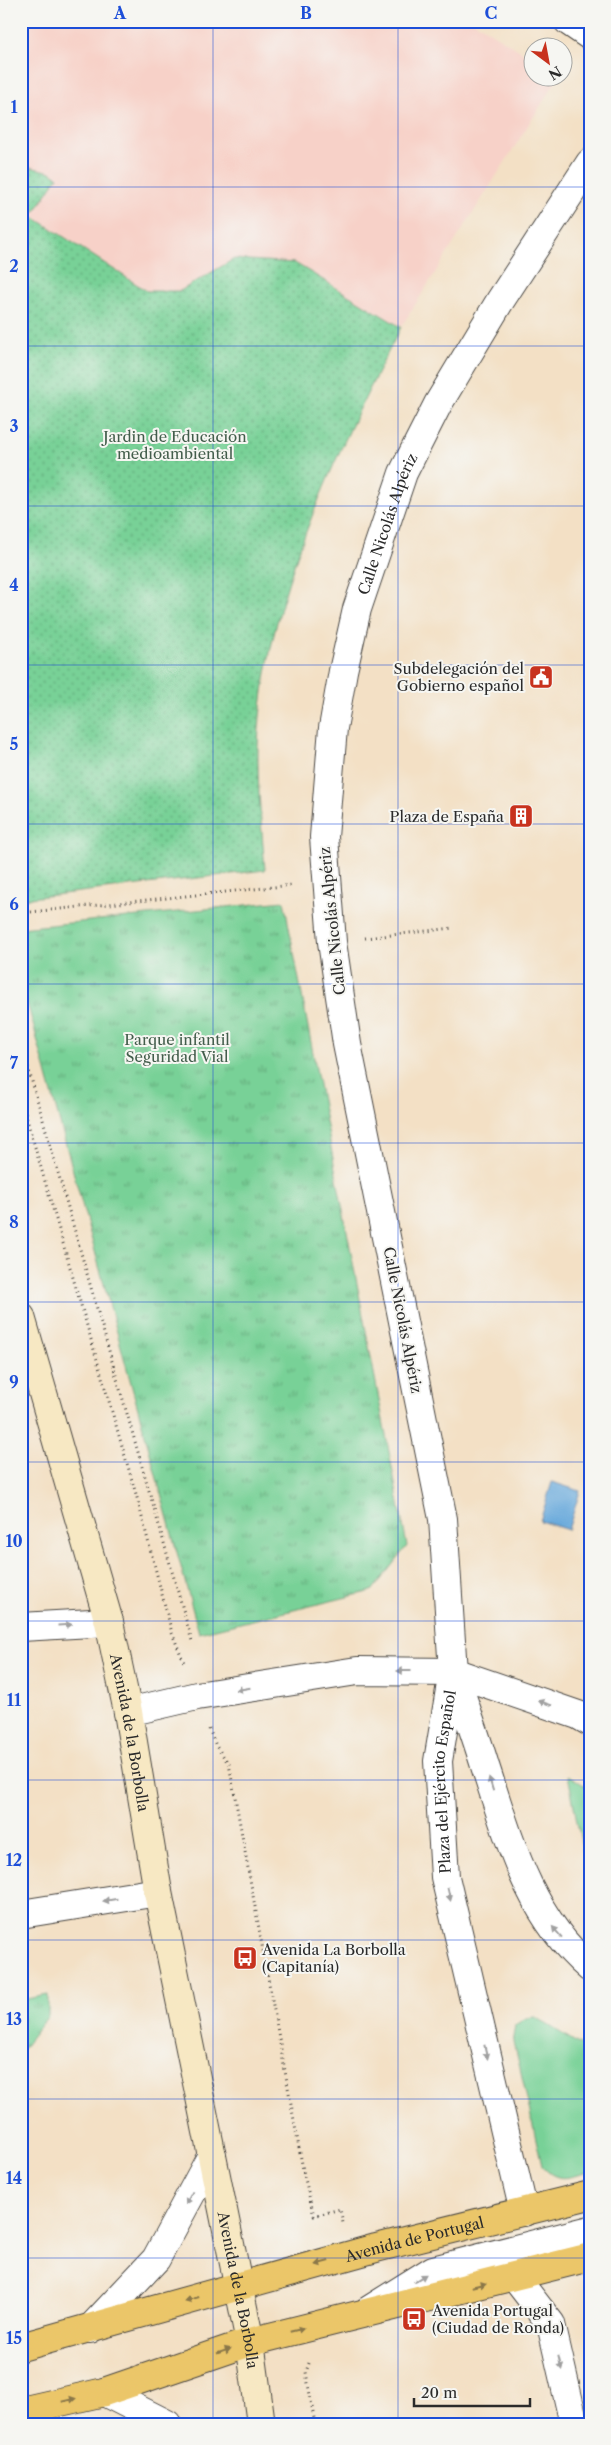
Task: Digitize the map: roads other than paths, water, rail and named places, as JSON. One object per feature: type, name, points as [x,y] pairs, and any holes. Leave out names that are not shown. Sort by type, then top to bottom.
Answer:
[{"type":"main road","name":"Avenida de la Borbolla","points":[[21,1317],[109,1622],[128,1712],[158,1892],[250,2342],[261,2424]]},
{"type":"main road","name":"Avenida de Portugal","points":[[21,2347],[376,2248],[590,2195]]},
{"type":"main road","points":[[21,2411],[104,2392],[250,2342],[590,2256]]},
{"type":"street","points":[[568,21],[590,36]]},
{"type":"street","name":"Calle Nicolás Alpériz","points":[[453,1672],[443,1519],[347,1044],[332,942],[324,837],[327,791],[333,728],[343,671],[357,610],[402,473],[443,395],[500,302],[590,164]]},
{"type":"street","points":[[21,1627],[109,1622]]},
{"type":"street","points":[[128,1712],[197,1696],[358,1671],[453,1672],[578,1715],[590,1722]]},
{"type":"street","name":"Plaza del Ejército Español","points":[[453,1672],[507,1837],[524,1878],[547,1921],[590,1968]]},
{"type":"street","name":"Plaza del Ejército Español","points":[[453,1672],[438,1761],[445,1877],[524,2212]]},
{"type":"street","points":[[21,1914],[158,1892]]},
{"type":"street","points":[[90,2329],[156,2259],[212,2155]]},
{"type":"street","points":[[364,2313],[433,2270],[590,2230]]},
{"type":"street","points":[[514,2276],[551,2324],[574,2424]]},
{"type":"street","points":[[104,2392],[167,2424]]},
{"type":"water","points":[[552,1482],[580,1491],[568,1530],[540,1521]]},
{"type":"place","name":"Subdelegación del Gobierno español","points":[[541,677]]},
{"type":"place","name":"Plaza de España","points":[[521,816]]},
{"type":"place","name":"Avenida La Borbolla (Capitanía)","points":[[245,1958]]},
{"type":"place","name":"Avenida Portugal (Ciudad de Ronda)","points":[[414,2319]]},
{"type":"park label","name":"Jardin de Educación medioambiental","points":[[175,444]]},
{"type":"park label","name":"Parque infantil Seguridad Vial","points":[[177,1048]]}]
